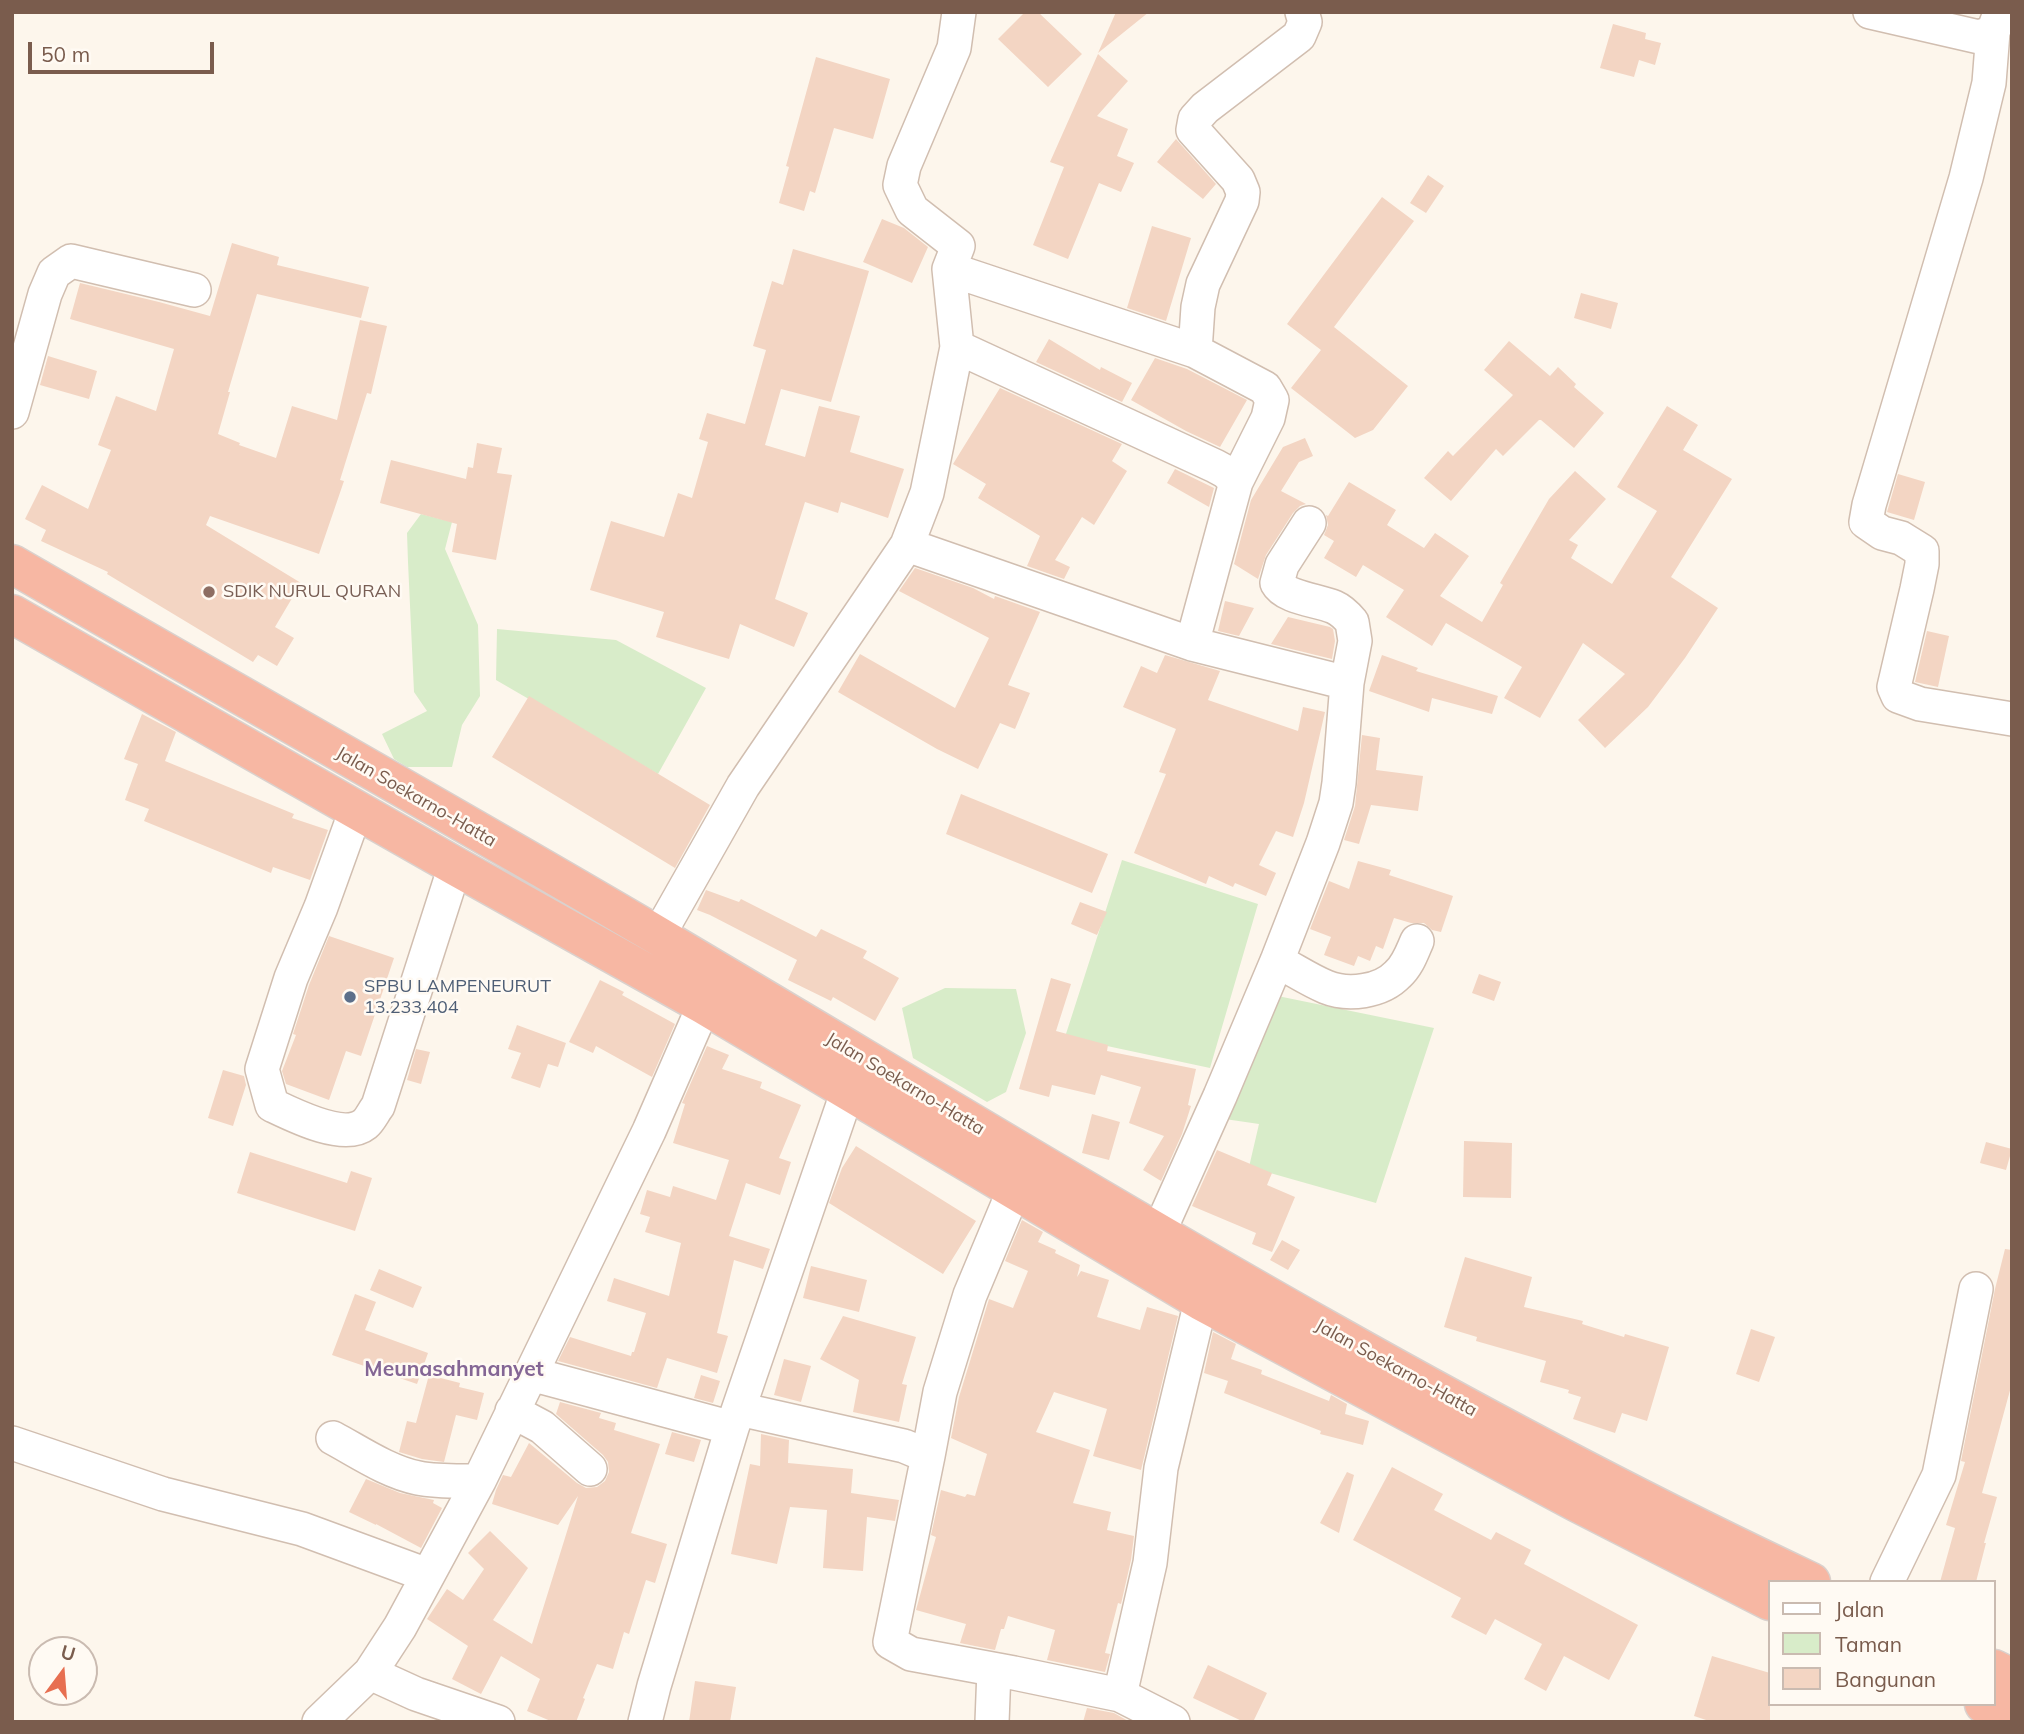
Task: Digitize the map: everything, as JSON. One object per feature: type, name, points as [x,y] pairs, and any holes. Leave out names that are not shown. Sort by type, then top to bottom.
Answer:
[{"type":"highway","name":"Jalan Soekarno-Hatta","points":[[12,564],[658,936],[818,1053],[848,1090],[1201,1301],[1576,1502],[1769,1600]]},
{"type":"highway","points":[[57,640],[79,603]]},
{"type":"highway","name":"Jalan Soekarno-Hatta","points":[[12,614],[704,1005],[818,1053],[1158,1234],[1476,1413],[1730,1544],[1807,1580]]},
{"type":"highway","points":[[1996,1670],[2012,1678]]},
{"type":"highway","points":[[1988,1706],[2012,1718]]},
{"type":"street","points":[[658,936],[743,786],[907,545],[927,494],[957,347],[948,269],[958,246],[912,209],[901,185],[904,166],[954,48],[959,12]]},
{"type":"street","points":[[1195,351],[1198,307],[1203,284],[1242,201],[1243,192],[1238,180],[1193,130],[1195,119],[1205,108],[1299,36],[1305,22],[1302,12]]},
{"type":"street","points":[[1870,12],[1979,37],[1997,22]]},
{"type":"street","points":[[1997,22],[1989,83],[1966,178],[1866,522],[1882,533],[1901,538],[1922,551],[1917,589],[1894,687],[1898,696],[1920,704],[2012,719]]},
{"type":"street","points":[[12,412],[45,294],[54,273],[71,261],[194,290]]},
{"type":"street","points":[[948,269],[1195,351],[1265,388],[1272,400],[1268,418],[1236,482],[1192,644]]},
{"type":"street","points":[[957,347],[1215,466],[1236,482]]},
{"type":"street","points":[[1158,1234],[1277,961],[1336,803],[1347,683],[1355,633],[1352,622],[1335,607],[1288,592],[1277,583],[1282,565],[1309,523]]},
{"type":"street","points":[[907,545],[1192,644],[1347,683]]},
{"type":"street","points":[[356,810],[292,978],[262,1069],[272,1105],[309,1123],[347,1130],[365,1125],[378,1106],[455,866]]},
{"type":"street","points":[[1277,961],[1326,987],[1347,992],[1361,991],[1379,986],[1397,976],[1407,964],[1417,941]]},
{"type":"street","points":[[320,1722],[370,1672],[400,1627],[479,1481],[649,1131],[704,1005]]},
{"type":"street","points":[[645,1722],[726,1421],[848,1090]]},
{"type":"street","points":[[1014,1190],[970,1295],[940,1392],[890,1642],[911,1654],[1119,1695],[1173,1722]]},
{"type":"street","points":[[1887,1580],[1939,1475],[1976,1289]]},
{"type":"street","points":[[1119,1695],[1150,1563],[1161,1468],[1201,1301]]},
{"type":"street","points":[[531,1374],[726,1421],[904,1446],[928,1456]]},
{"type":"street","points":[[512,1411],[542,1427],[590,1469]]},
{"type":"street","points":[[332,1438],[393,1469],[415,1477],[479,1481]]},
{"type":"street","points":[[12,1444],[163,1494],[302,1529],[427,1575]]},
{"type":"street","points":[[992,1722],[994,1670]]},
{"type":"street","points":[[370,1672],[416,1694],[498,1722]]},
{"type":"green space","points":[[421,514],[452,522],[445,549],[478,625],[480,696],[462,725],[452,767],[407,767],[394,759],[382,734],[427,711],[414,692],[407,533]]},
{"type":"green space","points":[[497,629],[616,640],[706,688],[658,774],[496,680]]},
{"type":"green space","points":[[1122,860],[1258,904],[1210,1068],[1065,1037]]},
{"type":"green space","points":[[945,988],[1016,989],[1026,1033],[1006,1092],[987,1102],[913,1058],[902,1008]]},
{"type":"green space","points":[[1263,993],[1434,1028],[1376,1203],[1249,1167],[1259,1124],[1211,1117]]},
{"type":"building","points":[[1025,12],[1038,12],[1082,54],[1048,87],[998,39]]},
{"type":"building","points":[[1116,12],[1149,12],[1098,53]]},
{"type":"building","points":[[1613,24],[1646,33],[1645,39],[1661,43],[1655,65],[1639,60],[1634,77],[1600,68]]},
{"type":"building","points":[[1098,54],[1128,81],[1097,116],[1128,129],[1117,156],[1134,163],[1121,192],[1099,183],[1068,259],[1033,245],[1064,167],[1050,162]]},
{"type":"building","points":[[816,57],[890,79],[873,139],[834,128],[815,193],[810,191],[804,211],[779,203],[789,167],[786,166]]},
{"type":"building","points":[[1176,139],[1216,184],[1203,199],[1157,162]]},
{"type":"building","points":[[1428,175],[1444,186],[1426,213],[1410,203]]},
{"type":"building","points":[[1382,197],[1414,221],[1334,327],[1408,386],[1373,430],[1355,438],[1291,388],[1321,350],[1287,324]]},
{"type":"building","points":[[882,219],[904,228],[928,247],[912,283],[863,262]]},
{"type":"building","points":[[1152,226],[1191,238],[1166,321],[1127,308]]},
{"type":"building","points":[[232,243],[279,257],[277,265],[369,287],[361,318],[257,294],[218,434],[240,443],[239,445],[276,458],[292,406],[337,420],[360,320],[387,326],[371,394],[367,393],[340,480],[344,481],[319,554],[210,516],[206,525],[301,583],[275,627],[294,638],[277,666],[258,655],[253,662],[107,574],[108,572],[41,541],[46,530],[25,519],[42,485],[88,509],[111,450],[98,445],[116,396],[156,411],[174,349],[70,319],[80,283],[210,316]]},
{"type":"building","points":[[793,249],[869,271],[831,402],[781,389],[765,445],[805,457],[819,406],[860,416],[850,452],[904,469],[888,518],[841,502],[838,513],[805,502],[775,599],[808,613],[794,647],[740,624],[729,659],[656,637],[664,612],[590,590],[611,521],[664,537],[678,493],[692,498],[708,442],[699,439],[707,413],[745,424],[766,350],[753,346],[772,281],[783,285]]},
{"type":"building","points":[[1581,293],[1618,303],[1611,329],[1574,318]]},
{"type":"building","points":[[1049,339],[1100,370],[1101,367],[1132,383],[1122,402],[1036,362]]},
{"type":"building","points":[[1509,341],[1550,376],[1558,367],[1576,384],[1574,387],[1604,413],[1574,448],[1539,420],[1503,456],[1496,449],[1451,501],[1424,478],[1448,451],[1453,456],[1513,395],[1484,370]]},
{"type":"building","points":[[48,356],[97,371],[89,399],[40,385]]},
{"type":"building","points":[[1155,358],[1187,369],[1247,400],[1220,447],[1131,400]]},
{"type":"building","points":[[1000,388],[1122,444],[1112,461],[1127,471],[1094,525],[1082,517],[1055,560],[1070,567],[1064,579],[1027,566],[1040,536],[978,498],[986,484],[953,464]]},
{"type":"building","points":[[1667,406],[1698,425],[1683,450],[1732,479],[1671,577],[1718,608],[1648,707],[1605,748],[1578,720],[1625,674],[1583,643],[1540,718],[1504,698],[1522,667],[1446,623],[1432,646],[1386,617],[1404,590],[1363,565],[1356,577],[1324,558],[1334,541],[1324,535],[1328,525],[1326,515],[1328,516],[1349,482],[1396,510],[1387,525],[1424,548],[1435,533],[1469,556],[1440,596],[1482,622],[1503,585],[1500,583],[1549,499],[1575,471],[1606,499],[1569,540],[1578,545],[1571,558],[1612,584],[1657,511],[1617,487]]},
{"type":"building","points":[[1305,438],[1313,456],[1299,462],[1281,491],[1306,504],[1293,513],[1266,555],[1258,579],[1234,564],[1251,500],[1283,447]]},
{"type":"building","points":[[477,443],[502,448],[497,473],[512,475],[496,560],[452,552],[457,524],[380,503],[391,460],[466,479],[468,467],[473,468]]},
{"type":"building","points":[[1175,469],[1214,488],[1209,507],[1167,483]]},
{"type":"building","points":[[1898,474],[1925,482],[1914,520],[1887,512]]},
{"type":"building","points":[[915,568],[973,588],[994,599],[995,596],[1040,612],[1008,685],[1030,693],[1015,729],[1000,723],[978,769],[937,749],[838,692],[860,654],[955,708],[989,638],[899,591]]},
{"type":"building","points":[[1225,601],[1254,608],[1239,636],[1218,631]]},
{"type":"building","points":[[1288,617],[1333,629],[1335,641],[1332,659],[1271,644]]},
{"type":"building","points":[[1927,631],[1949,636],[1938,687],[1915,682]]},
{"type":"building","points":[[1165,655],[1220,671],[1208,700],[1298,731],[1303,707],[1325,712],[1304,803],[1293,837],[1276,831],[1259,865],[1276,873],[1266,896],[1235,883],[1233,887],[1209,876],[1206,884],[1134,853],[1166,774],[1159,772],[1176,729],[1123,707],[1141,666],[1157,673]]},
{"type":"building","points":[[1382,655],[1418,668],[1416,671],[1498,696],[1492,714],[1432,698],[1429,712],[1369,691]]},
{"type":"building","points":[[529,696],[710,805],[675,868],[492,757]]},
{"type":"building","points":[[142,714],[176,732],[165,761],[294,814],[292,818],[328,830],[310,880],[273,867],[271,873],[144,821],[149,809],[125,800],[138,764],[124,759]]},
{"type":"building","points":[[1362,735],[1380,738],[1376,770],[1423,776],[1418,811],[1371,805],[1359,844],[1344,840],[1355,806]]},
{"type":"building","points":[[961,794],[1108,854],[1092,893],[946,834]]},
{"type":"building","points":[[1358,861],[1391,870],[1389,875],[1453,896],[1441,932],[1432,930],[1424,923],[1411,923],[1394,918],[1383,949],[1376,946],[1370,961],[1358,956],[1354,966],[1324,955],[1331,937],[1310,929],[1329,881],[1349,889]]},
{"type":"building","points":[[706,890],[739,902],[741,899],[816,937],[821,929],[867,951],[863,958],[899,978],[875,1021],[833,997],[831,1001],[788,980],[797,960],[697,910]]},
{"type":"building","points":[[1080,902],[1107,912],[1097,935],[1071,924]]},
{"type":"building","points":[[329,936],[394,958],[361,1056],[346,1051],[329,1100],[286,1084],[282,1071],[296,1035],[293,1034],[309,985]]},
{"type":"building","points":[[1479,974],[1501,982],[1494,1001],[1472,993]]},
{"type":"building","points":[[1051,978],[1071,984],[1056,1031],[1108,1045],[1107,1051],[1196,1069],[1188,1105],[1191,1106],[1161,1181],[1143,1170],[1164,1136],[1129,1123],[1141,1087],[1101,1075],[1095,1095],[1052,1085],[1049,1097],[1019,1089]]},
{"type":"building","points":[[600,980],[675,1024],[652,1077],[596,1046],[593,1053],[569,1042]]},
{"type":"building","points":[[517,1025],[566,1043],[558,1067],[548,1064],[540,1088],[511,1078],[521,1053],[508,1049]]},
{"type":"building","points":[[707,1046],[729,1055],[722,1069],[762,1082],[760,1088],[801,1105],[779,1158],[791,1162],[780,1195],[746,1183],[729,1236],[770,1249],[763,1269],[734,1260],[717,1333],[728,1336],[717,1373],[667,1358],[657,1388],[558,1361],[570,1337],[631,1356],[634,1352],[646,1313],[607,1301],[614,1278],[669,1296],[681,1243],[645,1232],[650,1217],[640,1214],[647,1190],[670,1197],[673,1186],[716,1200],[729,1160],[673,1143],[685,1104],[682,1103]]},
{"type":"building","points":[[416,1049],[430,1052],[421,1084],[407,1080]]},
{"type":"building","points":[[223,1070],[244,1076],[246,1085],[233,1126],[208,1118]]},
{"type":"building","points":[[1092,1114],[1120,1122],[1109,1160],[1082,1153]]},
{"type":"building","points":[[1464,1141],[1512,1143],[1511,1198],[1463,1197]]},
{"type":"building","points":[[1986,1142],[2012,1149],[2006,1170],[1980,1163]]},
{"type":"building","points":[[856,1146],[976,1221],[943,1274],[829,1203],[842,1168]]},
{"type":"building","points":[[1217,1150],[1272,1173],[1267,1185],[1295,1197],[1272,1252],[1252,1244],[1256,1233],[1192,1206]]},
{"type":"building","points":[[250,1152],[347,1183],[351,1171],[372,1178],[355,1231],[237,1193]]},
{"type":"building","points":[[1022,1220],[1043,1232],[1038,1242],[1080,1265],[1077,1277],[1081,1271],[1109,1280],[1097,1317],[1140,1330],[1147,1307],[1178,1316],[1141,1470],[1093,1456],[1107,1409],[1054,1392],[1036,1432],[1090,1450],[1073,1503],[1111,1512],[1107,1530],[1134,1536],[1121,1604],[1118,1603],[1105,1653],[1110,1654],[1105,1672],[1047,1660],[1055,1630],[1008,1616],[995,1650],[960,1643],[966,1624],[916,1610],[936,1537],[931,1535],[941,1490],[965,1497],[967,1494],[975,1496],[987,1454],[951,1438],[959,1397],[989,1299],[1013,1308],[1028,1271],[1005,1261]]},
{"type":"building","points":[[1282,1240],[1300,1250],[1288,1270],[1270,1260]]},
{"type":"building","points":[[2005,1249],[2012,1250],[2012,1383],[1982,1493],[1997,1497],[1977,1580],[1941,1580],[1955,1528],[1946,1525],[1965,1462],[1961,1461]]},
{"type":"building","points":[[1465,1257],[1532,1277],[1524,1307],[1583,1321],[1582,1324],[1624,1337],[1625,1334],[1669,1347],[1647,1421],[1622,1413],[1615,1433],[1573,1419],[1581,1397],[1568,1393],[1569,1390],[1540,1382],[1546,1361],[1476,1341],[1477,1337],[1444,1327]]},
{"type":"building","points":[[811,1266],[867,1280],[859,1312],[803,1298]]},
{"type":"building","points":[[379,1269],[422,1287],[413,1308],[370,1290]]},
{"type":"building","points":[[355,1294],[376,1302],[365,1330],[428,1353],[417,1384],[332,1355]]},
{"type":"building","points":[[843,1316],[916,1337],[902,1384],[907,1385],[899,1422],[853,1412],[859,1380],[820,1359]]},
{"type":"building","points":[[1751,1329],[1775,1337],[1759,1382],[1736,1374]]},
{"type":"building","points":[[1213,1332],[1236,1344],[1231,1359],[1262,1370],[1261,1374],[1329,1401],[1331,1395],[1347,1404],[1345,1414],[1369,1421],[1363,1445],[1320,1434],[1321,1431],[1224,1393],[1228,1381],[1204,1373]]},
{"type":"building","points":[[784,1359],[811,1366],[801,1402],[774,1395]]},
{"type":"building","points":[[429,1375],[484,1393],[477,1420],[456,1415],[444,1462],[399,1452],[407,1421],[416,1423]]},
{"type":"building","points":[[701,1375],[720,1381],[713,1403],[694,1398]]},
{"type":"building","points":[[560,1402],[601,1413],[599,1418],[616,1423],[614,1430],[660,1444],[631,1533],[667,1544],[655,1583],[646,1580],[629,1634],[624,1632],[613,1669],[597,1664],[576,1722],[553,1722],[527,1711],[540,1679],[501,1656],[481,1694],[452,1679],[468,1646],[427,1619],[447,1589],[463,1600],[484,1569],[468,1553],[490,1531],[528,1568],[493,1620],[532,1644],[578,1496],[558,1525],[492,1504],[496,1490],[503,1475],[511,1477],[529,1443],[586,1488],[597,1487],[605,1481],[609,1472],[608,1462],[603,1455],[556,1414]]},
{"type":"building","points":[[672,1432],[701,1440],[694,1462],[665,1454]]},
{"type":"building","points":[[761,1434],[789,1440],[788,1463],[853,1469],[851,1493],[899,1500],[895,1521],[867,1517],[863,1571],[823,1568],[827,1510],[790,1507],[777,1564],[731,1554],[750,1464],[760,1466]]},
{"type":"building","points":[[1392,1467],[1443,1494],[1434,1510],[1491,1540],[1496,1532],[1531,1550],[1524,1564],[1638,1625],[1609,1680],[1564,1656],[1546,1691],[1524,1679],[1542,1644],[1495,1619],[1486,1635],[1451,1617],[1461,1598],[1353,1540]]},
{"type":"building","points":[[1347,1472],[1354,1475],[1339,1533],[1320,1523]]},
{"type":"building","points":[[366,1479],[400,1493],[434,1500],[433,1503],[442,1508],[421,1548],[349,1512]]},
{"type":"building","points":[[1712,1656],[1769,1673],[1770,1722],[1712,1722],[1694,1716]]},
{"type":"building","points":[[1208,1665],[1267,1693],[1253,1722],[1244,1722],[1193,1698]]},
{"type":"building","points":[[695,1681],[736,1687],[730,1722],[689,1722]]},
{"type":"building","points":[[1087,1708],[1114,1713],[1130,1722],[1083,1722]]},
{"type":"place","name":"SDIK NURUL QURAN","points":[[209,592]]},
{"type":"place","name":"SPBU LAMPENEURUT 13.233.404","points":[[350,997]]},
{"type":"district","name":"Meunasahmanyet","points":[[454,1370]]}]
